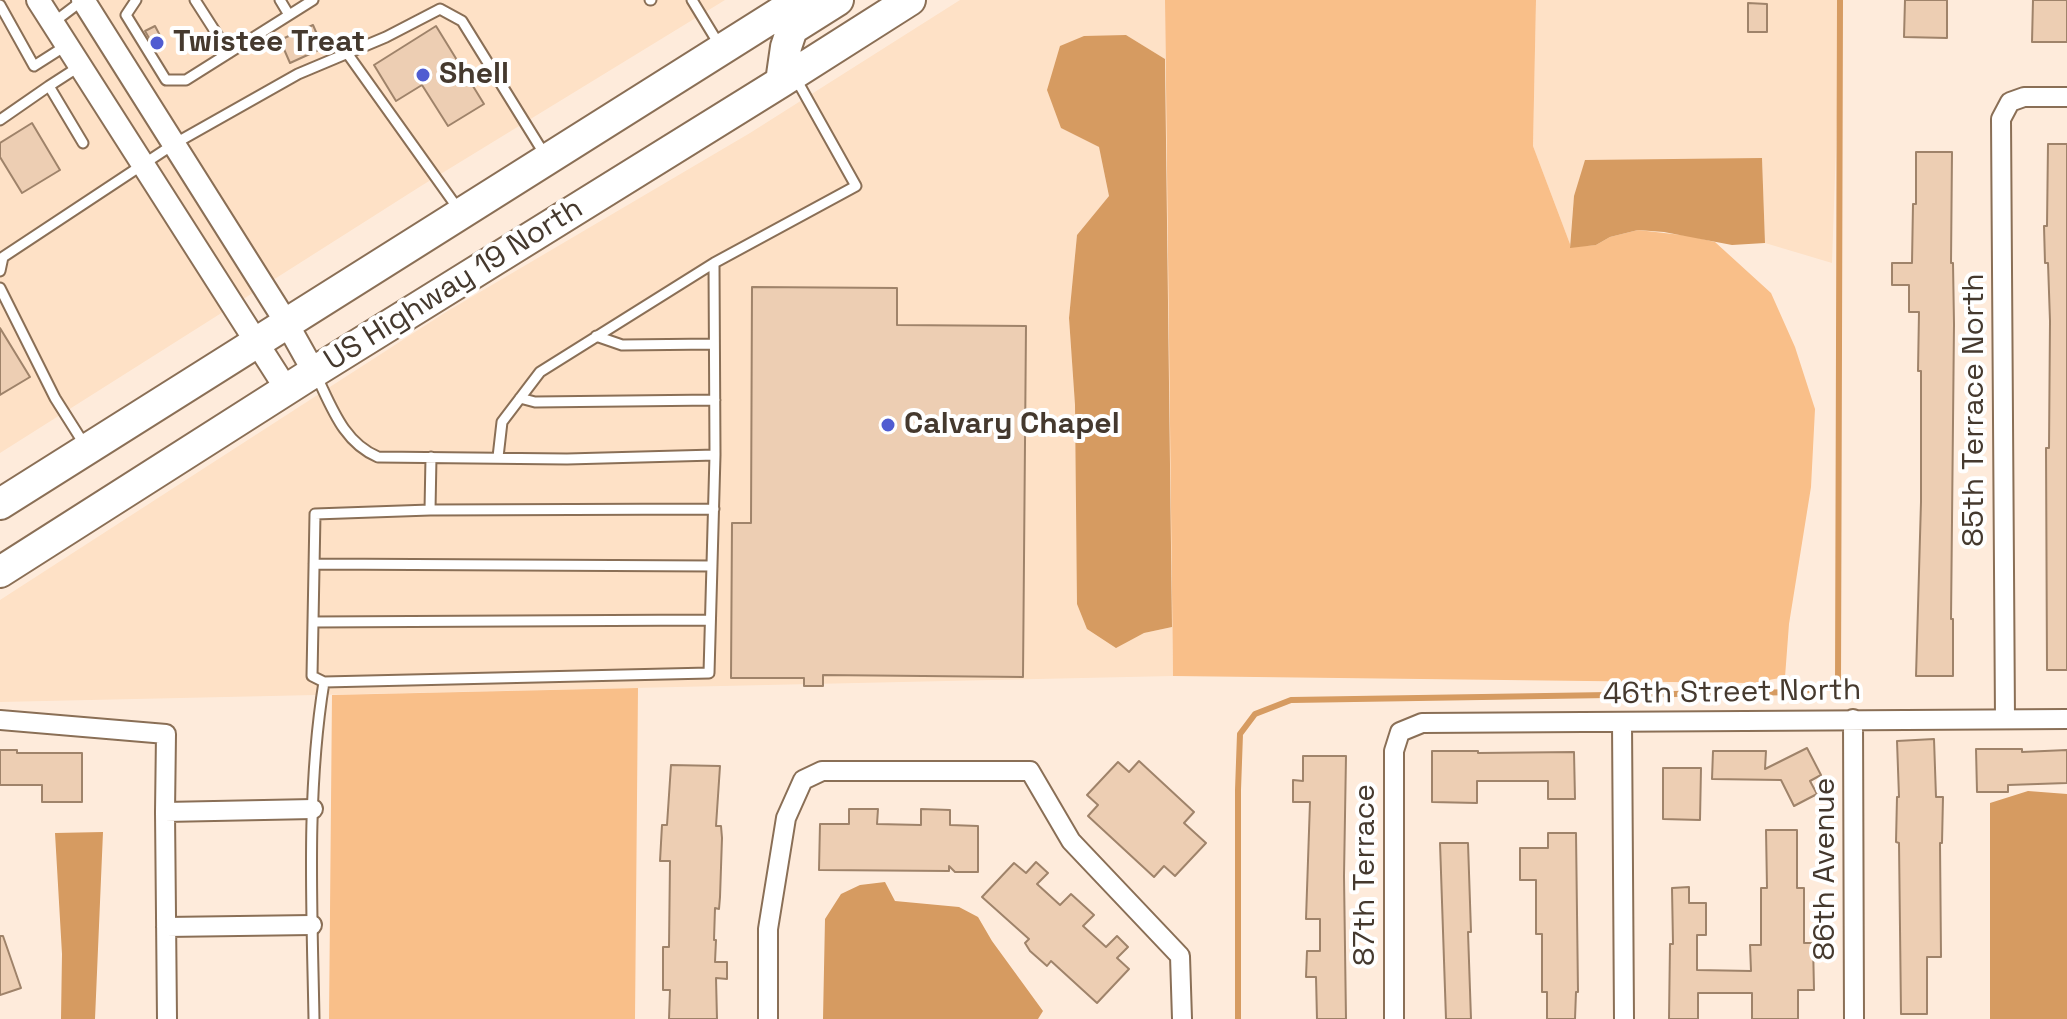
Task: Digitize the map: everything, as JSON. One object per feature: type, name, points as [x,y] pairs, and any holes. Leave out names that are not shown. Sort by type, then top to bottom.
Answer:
[{"type":"highway","name":"US Highway 19 North","points":[[0,504],[800,0]]},
{"type":"highway","points":[[787,78],[786,47],[792,29],[838,0]]},
{"type":"highway","name":"US Highway 19 North","points":[[0,572],[910,0]]},
{"type":"street","points":[[38,0],[287,390]]},
{"type":"street","points":[[83,0],[286,322],[314,372]]},
{"type":"street","name":"85th Terrace North","points":[[2005,719],[2001,119],[2010,102],[2024,97],[2067,97]]},
{"type":"street","name":"86th Avenue","points":[[1853,719],[1854,1019]]},
{"type":"street","name":"46th Street North","points":[[1400,732],[1422,723],[2067,719]]},
{"type":"street","points":[[0,720],[166,734],[167,1019]]},
{"type":"street","points":[[1622,722],[1624,1019]]},
{"type":"street","name":"87th Terrace","points":[[1394,1019],[1394,751],[1400,732]]},
{"type":"street","points":[[768,1019],[768,929],[786,818],[803,780],[822,771],[1030,771],[1071,841],[1180,956],[1182,1019]]},
{"type":"street","points":[[165,812],[313,809]]},
{"type":"street","points":[[166,927],[312,925]]},
{"type":"lane","points":[[52,23],[83,0]]},
{"type":"lane","points":[[136,0],[126,15],[166,80],[186,80],[313,0]]},
{"type":"lane","points":[[195,0],[229,53]]},
{"type":"lane","points":[[280,0],[289,15]]},
{"type":"lane","points":[[692,0],[722,49]]},
{"type":"lane","points":[[0,5],[34,66],[67,45]]},
{"type":"lane","points":[[0,271],[3,257],[174,144],[298,74],[386,37],[440,9],[462,21],[547,158]]},
{"type":"lane","points":[[347,53],[461,213]]},
{"type":"lane","points":[[0,120],[80,66]]},
{"type":"lane","points":[[498,457],[502,422],[540,372],[714,263],[856,186],[787,78]]},
{"type":"lane","points":[[49,86],[83,143]]},
{"type":"lane","points":[[714,263],[715,455],[714,509],[709,673],[324,682],[312,676],[315,514],[430,510],[714,509]]},
{"type":"lane","points":[[0,288],[55,398],[87,449]]},
{"type":"lane","points":[[596,336],[622,345],[714,344]]},
{"type":"lane","points":[[314,372],[343,429],[378,457],[567,459],[715,455]]},
{"type":"lane","points":[[520,398],[535,402],[715,400]]},
{"type":"lane","points":[[430,510],[431,457]]},
{"type":"lane","points":[[314,564],[712,566]]},
{"type":"lane","points":[[313,622],[710,620]]},
{"type":"lane","points":[[314,1019],[313,809],[317,723],[324,682]]},
{"type":"shaded area","points":[[0,0],[24,0],[223,312],[0,453]]},
{"type":"shaded area","points":[[51,0],[70,0],[254,292],[242,300]]},
{"type":"shaded area","points":[[97,0],[725,0],[273,280]]},
{"type":"shaded area","points":[[960,0],[1165,0],[1165,59],[1126,35],[1061,128],[1099,147],[1109,196],[1077,235],[1069,318],[1075,405],[1116,647],[1144,633],[1172,627],[1173,676],[0,702],[0,600],[446,312],[750,133]]},
{"type":"shaded area","points":[[1165,0],[1536,0],[1533,146],[1570,247],[1596,245],[1610,237],[1638,230],[1715,242],[1771,293],[1795,347],[1815,409],[1811,487],[1789,624],[1785,677],[1753,683],[1173,676]]},
{"type":"shaded area","points":[[1536,0],[1841,0],[1832,263],[1765,243],[1762,158],[1574,196],[1570,244],[1533,146]]},
{"type":"shaded area","points":[[1126,35],[1165,59],[1172,627],[1144,633],[1116,648],[1087,629],[1077,604],[1075,405],[1069,318],[1077,235],[1109,196],[1099,147],[1061,128],[1047,90],[1060,46],[1084,36]]},
{"type":"shaded area","points":[[1762,158],[1765,243],[1732,245],[1638,230],[1610,237],[1596,245],[1570,248],[1574,196],[1585,160]]},
{"type":"shaded area","points":[[638,688],[635,1019],[329,1019],[332,695]]},
{"type":"shaded area","points":[[2028,791],[2067,794],[2067,1019],[1990,1019],[1990,803]]},
{"type":"shaded area","points":[[103,832],[95,1019],[61,1019],[62,954],[55,833]]},
{"type":"shaded area","points":[[885,882],[895,901],[959,907],[978,917],[1043,1011],[1038,1019],[823,1019],[825,919],[841,894],[860,885]]},
{"type":"building","points":[[1905,0],[1947,0],[1947,38],[1904,37]]},
{"type":"building","points":[[2033,0],[2067,0],[2067,42],[2032,42]]},
{"type":"building","points":[[1748,3],[1767,4],[1767,32],[1748,32]]},
{"type":"building","points":[[313,25],[323,48],[290,63],[280,40]]},
{"type":"building","points":[[155,26],[165,45],[156,50],[145,31]]},
{"type":"building","name":"Shell","points":[[436,26],[484,104],[448,126],[422,85],[396,101],[374,65]]},
{"type":"building","points":[[32,123],[60,170],[22,193],[0,157],[0,143]]},
{"type":"building","points":[[2048,144],[2067,144],[2067,670],[2047,670],[2046,448],[2049,448],[2050,321],[2044,226],[2047,226]]},
{"type":"building","points":[[1916,152],[1952,152],[1953,676],[1916,676],[1921,502],[1919,312],[1909,312],[1909,285],[1892,285],[1892,263],[1912,263]]},
{"type":"building","name":"Calvary Chapel","points":[[752,287],[897,288],[897,325],[1026,326],[1023,677],[823,675],[823,686],[804,686],[804,678],[731,678],[732,523],[751,523]]},
{"type":"building","points":[[0,328],[30,377],[0,395]]},
{"type":"building","points":[[1934,739],[1936,797],[1943,797],[1940,843],[1941,957],[1927,957],[1927,1014],[1901,1014],[1899,843],[1896,842],[1899,797],[1897,741]]},
{"type":"building","points":[[1807,748],[1821,775],[1810,781],[1817,794],[1794,806],[1781,780],[1712,779],[1713,751],[1766,751],[1765,769]]},
{"type":"building","points":[[1976,749],[2022,749],[2022,752],[2067,750],[2067,783],[2008,785],[2008,792],[1977,792]]},
{"type":"building","points":[[0,750],[82,753],[82,802],[42,802],[42,785],[0,785]]},
{"type":"building","points":[[1432,751],[1574,752],[1575,799],[1548,799],[1548,781],[1477,781],[1477,803],[1432,802]]},
{"type":"building","points":[[1303,756],[1346,756],[1346,1019],[1317,1019],[1316,977],[1306,977],[1307,951],[1320,951],[1320,919],[1306,919],[1310,802],[1293,802],[1293,780],[1303,781]]},
{"type":"building","points":[[1139,761],[1194,812],[1184,823],[1206,843],[1175,876],[1164,866],[1154,877],[1088,816],[1098,805],[1087,795],[1118,762],[1129,772]]},
{"type":"building","points":[[671,765],[720,766],[716,826],[721,826],[722,838],[720,897],[719,909],[715,908],[714,940],[715,962],[727,962],[727,979],[716,978],[717,1019],[669,1019],[670,990],[663,990],[663,947],[669,947],[670,861],[660,861],[662,825],[667,825]]},
{"type":"building","points":[[1663,768],[1701,768],[1700,820],[1663,819]]},
{"type":"building","points":[[849,809],[878,809],[877,824],[921,825],[921,809],[950,810],[950,825],[978,826],[978,872],[955,872],[949,866],[949,871],[819,870],[820,824],[849,824]]},
{"type":"building","points":[[1766,830],[1797,830],[1797,888],[1804,888],[1804,943],[1813,943],[1814,990],[1798,990],[1798,1019],[1752,1019],[1752,993],[1698,993],[1698,1019],[1669,1019],[1672,888],[1689,887],[1689,903],[1706,903],[1706,935],[1697,935],[1697,970],[1751,971],[1750,945],[1761,945],[1761,888],[1767,888]]},
{"type":"building","points":[[1548,833],[1576,833],[1578,992],[1575,1019],[1547,1019],[1547,992],[1542,992],[1542,934],[1536,934],[1536,880],[1520,880],[1520,848],[1548,848]]},
{"type":"building","points":[[1440,843],[1468,843],[1471,1019],[1446,1019]]},
{"type":"building","points":[[1036,862],[1048,873],[1037,884],[1060,905],[1071,894],[1094,915],[1083,926],[1106,947],[1117,936],[1128,947],[1117,958],[1129,969],[1097,1003],[1051,961],[1047,966],[1030,951],[1025,943],[1029,939],[982,897],[1014,863],[1026,873]]},
{"type":"building","points":[[0,936],[3,936],[21,988],[0,995]]},
{"type":"waterway","points":[[1238,1019],[1240,734],[1255,714],[1291,700],[1800,692],[1838,683],[1840,0]]},
{"type":"place","name":"Twistee Treat","points":[[157,43]]},
{"type":"place","name":"Shell","points":[[423,75]]},
{"type":"place","name":"Calvary Chapel","points":[[888,425]]}]
